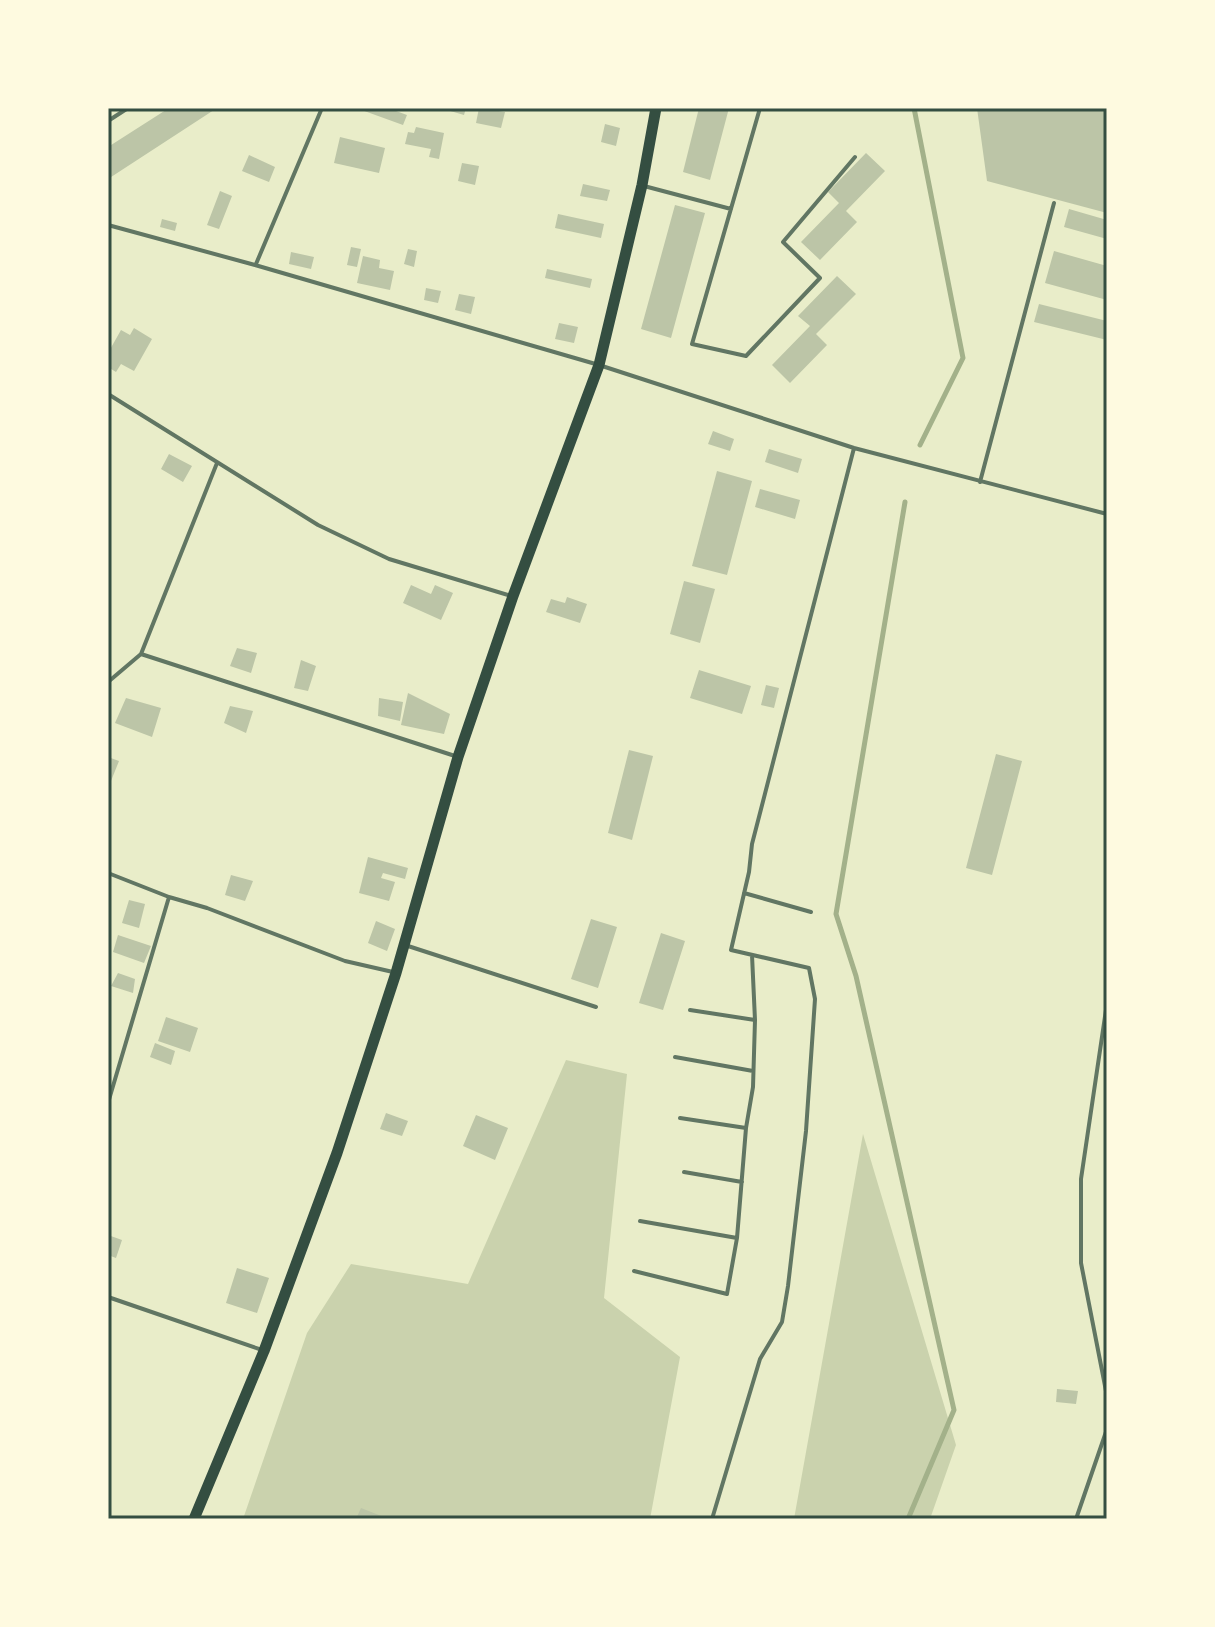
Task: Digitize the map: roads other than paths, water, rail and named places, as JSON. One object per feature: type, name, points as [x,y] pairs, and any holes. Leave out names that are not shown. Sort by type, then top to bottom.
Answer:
[{"type":"main road","points":[[194,1519],[264,1351],[337,1153],[396,973],[458,757],[513,596],[599,365],[642,185],[656,108]]},
{"type":"lane","points":[[108,121],[128,108]]},
{"type":"lane","points":[[255,265],[322,108]]},
{"type":"lane","points":[[760,108],[692,344],[746,356],[820,278],[783,242],[855,157]]},
{"type":"lane","points":[[642,185],[731,209]]},
{"type":"lane","points":[[980,482],[1054,203]]},
{"type":"lane","points":[[108,225],[599,365],[854,448],[1107,514]]},
{"type":"lane","points":[[108,394],[318,525],[389,559],[513,596]]},
{"type":"lane","points":[[712,1519],[760,1359],[782,1322],[806,1131],[815,999],[809,968],[731,950],[752,844],[854,448]]},
{"type":"lane","points":[[108,682],[141,654],[217,463]]},
{"type":"lane","points":[[141,654],[458,757]]},
{"type":"lane","points":[[108,873],[345,961],[396,973]]},
{"type":"lane","points":[[744,893],[811,912]]},
{"type":"lane","points":[[108,1103],[169,897]]},
{"type":"lane","points":[[404,945],[596,1007]]},
{"type":"lane","points":[[634,1271],[727,1294],[737,1238],[746,1128],[753,1087],[755,1020],[752,955]]},
{"type":"lane","points":[[1107,1003],[1081,1179],[1081,1263],[1107,1396]]},
{"type":"lane","points":[[690,1010],[755,1020]]},
{"type":"lane","points":[[675,1057],[753,1071]]},
{"type":"lane","points":[[680,1118],[746,1128]]},
{"type":"lane","points":[[684,1172],[742,1182]]},
{"type":"lane","points":[[640,1221],[737,1238]]},
{"type":"lane","points":[[108,1297],[264,1351]]},
{"type":"lane","points":[[1076,1519],[1107,1429]]},
{"type":"waterway","points":[[914,108],[963,358],[920,445]]},
{"type":"waterway","points":[[905,502],[836,914],[856,976],[954,1410],[908,1519]]}]
